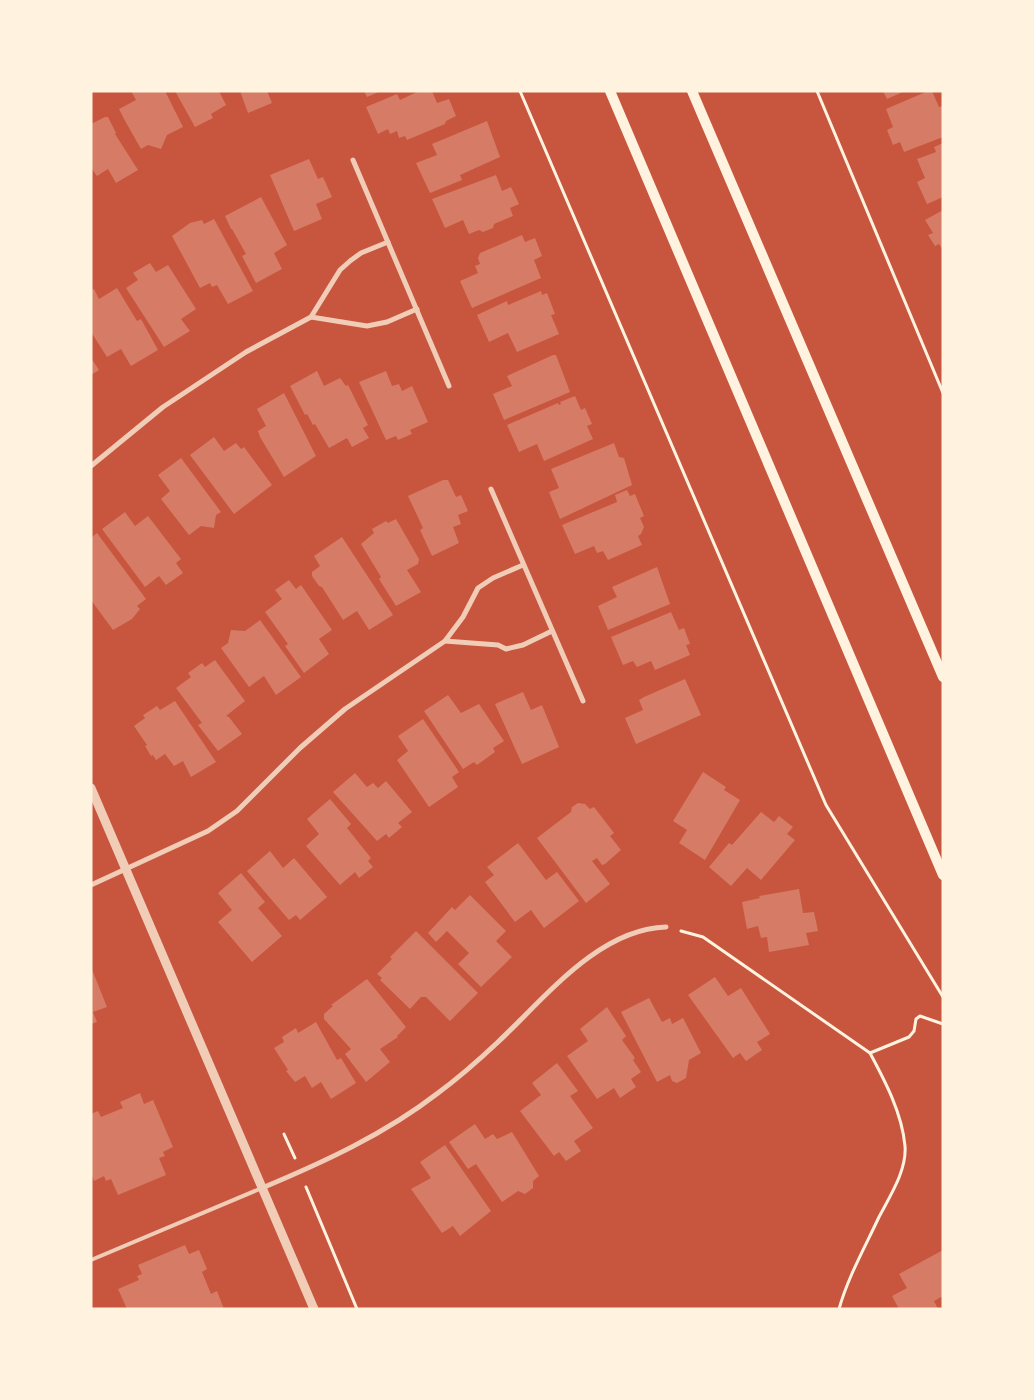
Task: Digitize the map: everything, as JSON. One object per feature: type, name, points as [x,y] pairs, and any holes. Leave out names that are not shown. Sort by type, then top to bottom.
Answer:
[{"type":"main road","points":[[610,91],[943,875]]},
{"type":"main road","points":[[692,91],[943,677]]},
{"type":"street","points":[[353,160],[450,386]]},
{"type":"street","points":[[91,466],[163,407],[246,352],[311,317],[340,270],[361,253],[388,242]]},
{"type":"street","points":[[311,317],[367,326],[387,322],[417,309]]},
{"type":"street","points":[[491,489],[583,701]]},
{"type":"street","points":[[91,885],[208,831],[237,810],[300,748],[346,709],[445,641],[463,617],[478,588],[493,578],[523,564]]},
{"type":"street","points":[[445,641],[498,645],[506,648],[524,645],[552,631]]},
{"type":"street","points":[[91,788],[314,1309]]},
{"type":"street","points":[[262,1188],[344,1152],[407,1116],[439,1093],[498,1042],[575,968],[626,937],[653,927],[666,927]]},
{"type":"lane","points":[[91,1260],[262,1188]]},
{"type":"path","points":[[520,91],[826,805],[943,998]]},
{"type":"path","points":[[817,91],[943,392]]},
{"type":"path","points":[[666,927],[703,938],[870,1053],[884,1081],[901,1124],[905,1148],[898,1178],[851,1274],[839,1309]]},
{"type":"path","points":[[870,1053],[909,1037],[912,1034],[916,1019],[920,1016],[943,1024]]},
{"type":"path","points":[[284,1134],[302,1171],[310,1198],[357,1309]]},
{"type":"building","points":[[131,91],[165,91],[183,127],[167,135],[161,149],[148,145],[141,149],[124,119],[119,109],[136,100]]},
{"type":"building","points":[[175,91],[219,91],[226,105],[211,114],[213,118],[195,127]]},
{"type":"building","points":[[240,91],[267,91],[272,103],[248,113]]},
{"type":"building","points":[[364,91],[381,91],[367,97]]},
{"type":"building","points":[[419,91],[432,91],[437,103],[449,99],[456,116],[446,121],[445,124],[407,140],[405,136],[399,138],[397,131],[390,134],[388,129],[378,134],[366,107],[397,94],[400,100]]},
{"type":"building","points":[[883,91],[905,91],[887,99]]},
{"type":"building","points":[[932,91],[939,107],[943,106],[943,137],[904,152],[900,142],[893,145],[887,130],[893,127],[886,109]]},
{"type":"building","points":[[108,117],[115,134],[138,170],[116,183],[108,169],[97,176],[91,168],[91,124]]},
{"type":"building","points":[[487,121],[500,157],[460,175],[462,180],[430,193],[416,163],[437,155],[432,144]]},
{"type":"building","points":[[943,143],[943,197],[927,204],[917,182],[925,178],[917,159],[936,152],[934,147]]},
{"type":"building","points":[[309,159],[318,179],[323,177],[332,197],[316,204],[322,219],[294,231],[270,175]]},
{"type":"building","points":[[496,175],[502,191],[511,187],[519,204],[510,208],[513,216],[494,224],[493,228],[483,232],[479,230],[469,234],[463,220],[445,228],[432,199]]},
{"type":"building","points":[[261,197],[287,245],[274,253],[282,269],[256,283],[242,256],[246,254],[225,216]]},
{"type":"building","points":[[943,210],[943,250],[939,244],[935,246],[928,235],[933,233],[925,220]]},
{"type":"building","points":[[214,219],[253,291],[228,304],[217,285],[212,287],[210,283],[200,288],[172,236],[190,223],[202,220],[204,224]]},
{"type":"building","points":[[522,235],[525,242],[535,238],[542,256],[534,260],[541,278],[472,308],[460,281],[478,273],[475,266],[480,264],[478,258],[480,253]]},
{"type":"building","points":[[150,263],[156,272],[168,265],[196,309],[181,319],[190,331],[164,347],[126,288],[138,280],[133,273]]},
{"type":"building","points":[[117,288],[137,321],[141,319],[158,350],[131,366],[121,349],[107,357],[91,332],[91,290],[94,289],[99,299]]},
{"type":"building","points":[[541,291],[542,295],[547,293],[555,314],[551,315],[559,334],[517,352],[508,333],[489,342],[477,315],[507,301],[508,305]]},
{"type":"building","points":[[556,355],[570,392],[504,420],[493,394],[512,386],[507,376]]},
{"type":"building","points":[[91,358],[99,370],[91,375]]},
{"type":"building","points":[[317,371],[324,386],[340,378],[346,386],[348,385],[368,425],[363,428],[369,438],[352,447],[347,438],[329,448],[315,424],[313,425],[307,414],[305,415],[290,386]]},
{"type":"building","points":[[386,371],[392,386],[399,384],[402,391],[412,386],[428,422],[410,430],[412,434],[398,440],[396,436],[386,440],[359,382]]},
{"type":"building","points":[[284,393],[316,456],[284,477],[260,437],[258,431],[266,426],[257,409]]},
{"type":"building","points":[[575,396],[581,410],[585,408],[592,424],[587,426],[593,439],[544,461],[537,444],[519,452],[507,425],[558,403],[559,405],[561,404],[560,402]]},
{"type":"building","points":[[214,437],[224,451],[236,443],[241,449],[244,447],[272,485],[234,514],[190,455]]},
{"type":"building","points":[[614,443],[619,457],[624,458],[632,485],[560,519],[549,492],[559,488],[551,469]]},
{"type":"building","points":[[181,458],[221,512],[216,515],[214,528],[201,526],[189,535],[161,499],[170,491],[158,475]]},
{"type":"building","points":[[443,480],[448,480],[456,497],[461,495],[468,511],[458,515],[461,524],[453,527],[459,543],[432,556],[420,530],[423,528],[408,496]]},
{"type":"building","points":[[627,490],[630,496],[635,494],[644,516],[640,518],[644,527],[638,536],[642,545],[608,560],[603,551],[597,553],[594,546],[575,554],[562,525],[617,502],[615,495]]},
{"type":"building","points":[[125,512],[135,526],[148,516],[181,559],[176,563],[183,573],[166,585],[159,576],[145,587],[102,529]]},
{"type":"building","points":[[396,519],[419,559],[418,564],[407,570],[421,592],[396,606],[379,579],[381,577],[361,544],[374,533],[372,529],[386,521],[388,523]]},
{"type":"building","points":[[97,533],[146,599],[137,606],[140,609],[132,619],[113,630],[91,600],[91,538]]},
{"type":"building","points":[[342,537],[393,615],[369,630],[357,611],[343,620],[322,587],[319,586],[312,576],[312,572],[320,566],[314,556]]},
{"type":"building","points":[[657,567],[670,604],[608,630],[598,606],[617,597],[612,587]]},
{"type":"building","points":[[289,580],[296,589],[301,585],[332,630],[319,639],[329,654],[304,673],[285,646],[288,644],[265,612],[282,599],[275,590]]},
{"type":"building","points":[[671,612],[679,630],[684,628],[690,644],[686,645],[690,655],[655,670],[651,661],[637,667],[633,661],[623,665],[611,637]]},
{"type":"building","points":[[260,620],[301,677],[276,695],[264,676],[249,687],[221,648],[228,643],[231,630],[245,631]]},
{"type":"building","points":[[215,660],[245,701],[226,716],[229,717],[242,734],[218,751],[198,725],[202,723],[176,688],[191,677],[188,673],[202,663],[205,667]]},
{"type":"building","points":[[685,679],[701,715],[636,744],[625,718],[643,710],[639,700]]},
{"type":"building","points":[[523,692],[531,710],[542,705],[559,747],[522,764],[495,704]]},
{"type":"building","points":[[448,695],[461,713],[479,704],[504,741],[493,748],[495,752],[477,765],[474,762],[463,769],[424,711]]},
{"type":"building","points":[[175,701],[216,762],[191,777],[183,761],[174,766],[165,754],[156,760],[153,755],[151,756],[145,746],[147,745],[134,726],[145,718],[143,715],[157,706],[160,710]]},
{"type":"building","points":[[423,719],[459,772],[452,777],[458,787],[429,807],[397,760],[408,751],[398,736]]},
{"type":"building","points":[[703,772],[726,787],[724,790],[740,800],[705,860],[679,843],[687,830],[673,821]]},
{"type":"building","points":[[355,773],[367,787],[373,783],[378,788],[386,781],[412,812],[398,823],[402,827],[389,838],[386,834],[377,841],[333,792]]},
{"type":"building","points":[[330,799],[351,824],[347,828],[371,858],[368,861],[373,867],[359,878],[355,872],[340,885],[306,846],[319,834],[307,819]]},
{"type":"building","points":[[578,803],[585,804],[590,809],[594,807],[614,833],[610,836],[621,850],[605,864],[602,865],[597,858],[592,861],[610,884],[586,903],[537,838],[571,812],[572,807]]},
{"type":"building","points":[[761,812],[774,822],[779,816],[793,827],[787,834],[795,840],[761,880],[747,868],[731,886],[709,867],[729,843],[732,845]]},
{"type":"building","points":[[518,843],[546,880],[557,872],[579,901],[544,928],[531,910],[515,922],[485,882],[494,875],[487,867]]},
{"type":"building","points":[[270,851],[283,868],[294,858],[327,897],[300,920],[296,915],[289,920],[247,871]]},
{"type":"building","points":[[241,873],[265,902],[258,908],[282,936],[252,962],[218,922],[232,910],[218,893]]},
{"type":"building","points":[[799,889],[803,913],[814,912],[818,931],[806,933],[809,945],[769,952],[767,937],[761,938],[758,926],[747,929],[742,902],[760,898],[759,896]]},
{"type":"building","points":[[470,895],[506,931],[496,941],[512,957],[481,987],[458,964],[469,953],[447,931],[436,942],[428,933],[452,907],[455,910]]},
{"type":"building","points":[[416,931],[478,993],[450,1021],[426,997],[421,997],[410,1009],[380,980],[382,978],[377,974],[392,959],[390,957]]},
{"type":"building","points":[[91,967],[107,1007],[93,1012],[97,1022],[91,1024]]},
{"type":"building","points":[[715,977],[728,996],[741,988],[770,1034],[757,1042],[762,1050],[746,1061],[740,1053],[733,1058],[688,995]]},
{"type":"building","points":[[367,979],[406,1027],[398,1037],[380,1049],[390,1062],[366,1082],[345,1054],[351,1049],[324,1019],[324,1014],[333,1006],[331,1005]]},
{"type":"building","points":[[649,998],[662,1022],[670,1018],[672,1024],[683,1018],[701,1053],[689,1060],[686,1078],[677,1083],[672,1081],[670,1075],[657,1082],[621,1012]]},
{"type":"building","points":[[607,1007],[626,1036],[622,1040],[635,1058],[633,1060],[641,1072],[631,1079],[636,1087],[620,1098],[614,1088],[597,1099],[567,1056],[588,1041],[580,1029]]},
{"type":"building","points":[[316,1022],[337,1060],[341,1058],[356,1083],[331,1099],[321,1082],[312,1088],[305,1076],[295,1082],[286,1071],[288,1070],[274,1048],[284,1042],[282,1037],[296,1028],[298,1033]]},
{"type":"building","points":[[557,1063],[578,1091],[570,1096],[593,1128],[574,1141],[581,1151],[566,1161],[559,1152],[554,1156],[520,1111],[541,1095],[532,1083]]},
{"type":"building","points":[[140,1093],[144,1104],[153,1100],[173,1147],[163,1152],[165,1156],[159,1158],[166,1175],[118,1195],[111,1179],[106,1181],[104,1176],[94,1181],[91,1173],[91,1114],[98,1111],[101,1117],[123,1108],[120,1102]]},
{"type":"building","points":[[475,1124],[485,1139],[493,1134],[497,1139],[512,1132],[539,1176],[533,1181],[533,1188],[525,1194],[518,1191],[502,1202],[476,1164],[468,1169],[449,1142]]},
{"type":"building","points":[[445,1145],[491,1211],[460,1236],[453,1226],[442,1233],[411,1189],[431,1178],[420,1162]]},
{"type":"building","points":[[185,1245],[189,1254],[199,1250],[207,1269],[202,1272],[211,1294],[217,1291],[224,1309],[127,1309],[118,1289],[139,1280],[137,1276],[142,1274],[138,1265]]},
{"type":"building","points":[[943,1250],[943,1296],[934,1301],[938,1309],[899,1309],[892,1296],[907,1288],[899,1274]]}]
